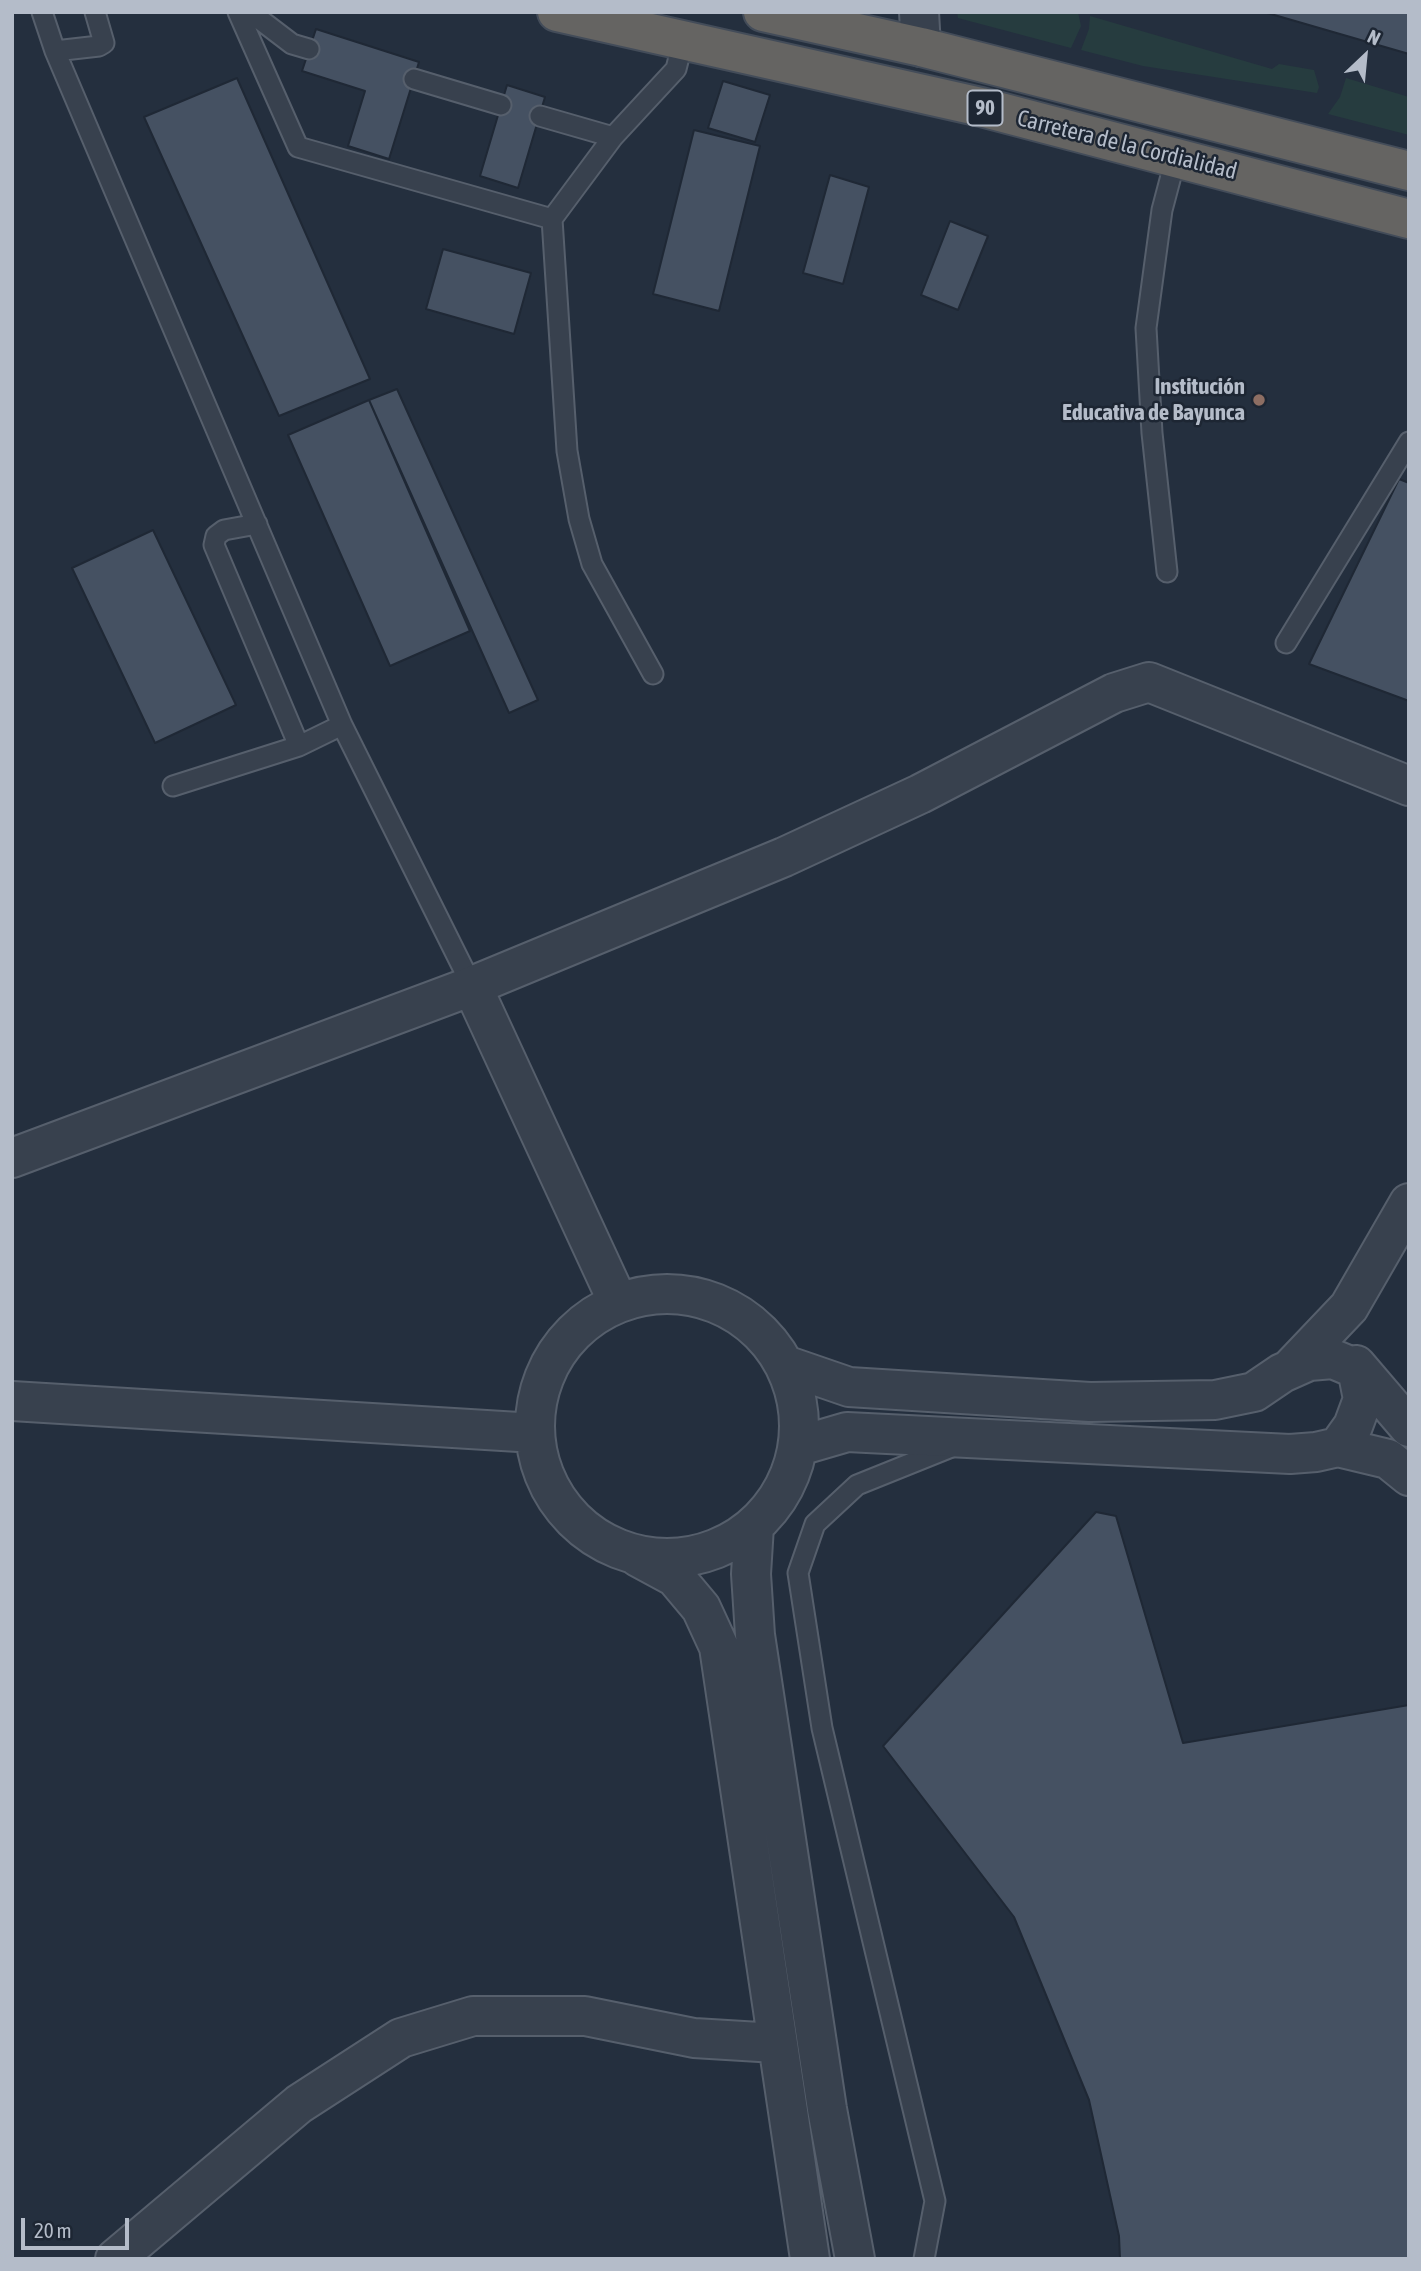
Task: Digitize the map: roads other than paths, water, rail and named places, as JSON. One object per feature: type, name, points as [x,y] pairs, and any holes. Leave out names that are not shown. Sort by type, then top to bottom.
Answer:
[{"type":"highway","name":"Carretera de la Cordialidad","points":[[557,12],[981,107],[1409,219]]},
{"type":"highway","name":"Carretera de la Cordialidad","points":[[768,13],[920,30],[1409,171]]},
{"type":"street","points":[[12,1158],[472,986],[784,857],[920,794],[1114,693],[1149,682],[1409,786]]},
{"type":"street","points":[[472,986],[618,1302]]},
{"type":"street","points":[[1290,1369],[1349,1307],[1409,1203]]},
{"type":"street","points":[[634,1554],[662,1558],[689,1557],[716,1549],[754,1526],[779,1497],[792,1473],[799,1446],[797,1405],[785,1365],[770,1342],[750,1323],[726,1308],[701,1298],[673,1293],[645,1295],[618,1302],[594,1315],[572,1332],[555,1354],[542,1379],[536,1405],[535,1433],[539,1461],[565,1510],[608,1544],[634,1554],[675,1577],[701,1608],[719,1647],[760,1906],[776,2043],[810,2259]]},
{"type":"street","points":[[1338,1447],[1353,1426],[1363,1399],[1349,1307]]},
{"type":"street","points":[[785,1365],[849,1387],[1090,1402],[1215,1400],[1254,1392],[1290,1369],[1309,1361],[1333,1359],[1357,1369],[1409,1427]]},
{"type":"street","points":[[12,1401],[535,1433]]},
{"type":"street","points":[[799,1446],[847,1432],[1290,1454],[1338,1447],[1388,1459],[1409,1476]]},
{"type":"street","points":[[754,1526],[751,1574],[755,1635],[827,2109],[855,2259]]},
{"type":"street","points":[[115,2259],[299,2104],[401,2038],[473,2016],[585,2016],[694,2038],[776,2043]]},
{"type":"lane","points":[[42,12],[55,51],[342,725],[472,986]]},
{"type":"lane","points":[[55,51],[99,46],[104,43],[95,12]]},
{"type":"lane","points":[[238,12],[298,147],[552,219]]},
{"type":"lane","points":[[250,12],[292,44],[309,49]]},
{"type":"lane","points":[[653,674],[592,564],[579,519],[567,451],[552,219],[613,137],[676,69],[683,41]]},
{"type":"lane","points":[[414,79],[501,105]]},
{"type":"lane","points":[[540,116],[613,137]]},
{"type":"lane","points":[[1167,572],[1152,433],[1146,328],[1162,210],[1176,156]]},
{"type":"lane","points":[[1286,643],[1409,442]]},
{"type":"lane","points":[[257,524],[223,530],[216,536],[214,545],[299,746]]},
{"type":"lane","points":[[173,786],[299,746],[342,725]]},
{"type":"lane","points":[[924,2259],[935,2201],[822,1728],[798,1573],[815,1524],[858,1485],[973,1438]]},
{"type":"place","name":"Institución Educativa de Bayunca","points":[[1259,400]]}]
